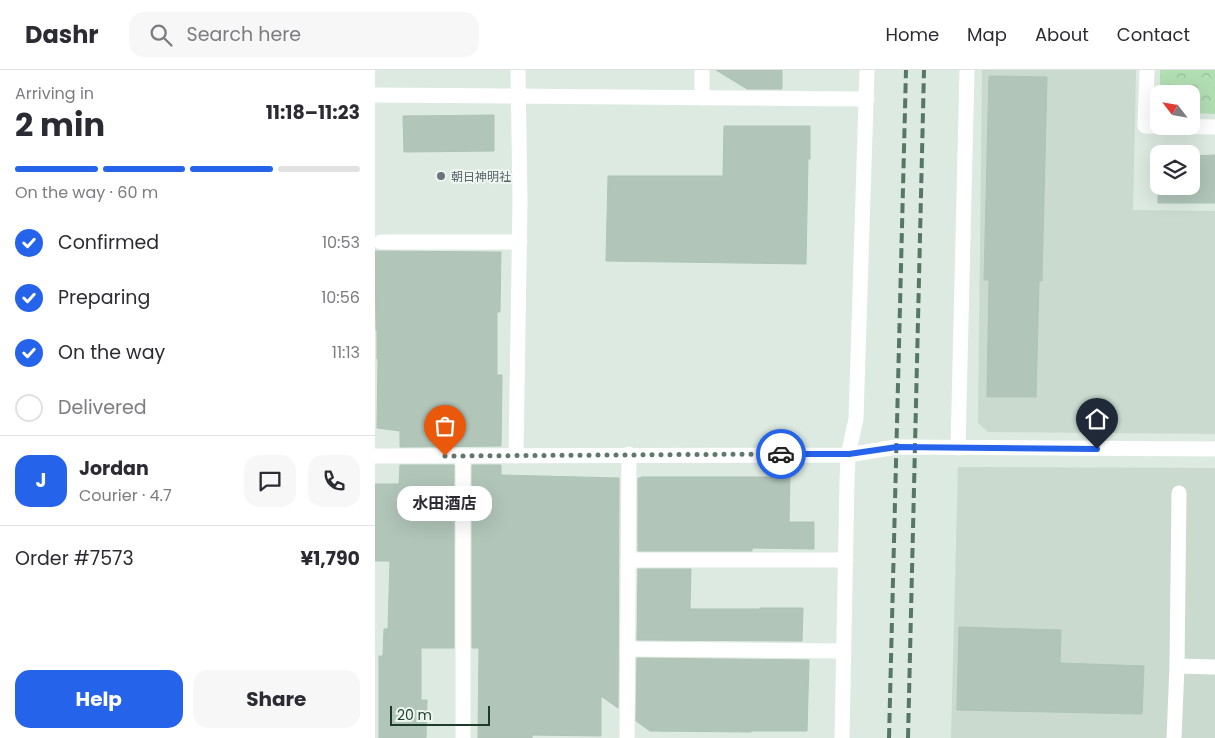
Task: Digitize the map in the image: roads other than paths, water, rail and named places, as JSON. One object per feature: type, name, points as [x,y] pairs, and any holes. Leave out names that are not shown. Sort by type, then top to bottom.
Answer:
[{"type":"street","points":[[516,456],[520,201],[518,70]]},
{"type":"street","points":[[702,70],[702,98]]},
{"type":"street","points":[[842,738],[847,481],[849,454],[856,419],[867,70]]},
{"type":"street","points":[[958,448],[967,70]]},
{"type":"street","points":[[1147,70],[1145,126],[1215,127]]},
{"type":"street","points":[[375,95],[867,99]]},
{"type":"street","points":[[381,242],[519,242]]},
{"type":"street","points":[[375,456],[849,454],[897,447],[1215,449]]},
{"type":"street","points":[[627,738],[629,454]]},
{"type":"street","points":[[463,456],[463,738]]},
{"type":"street","points":[[1174,738],[1177,666],[1179,492]]},
{"type":"street","points":[[629,560],[846,560]]},
{"type":"street","points":[[628,649],[844,651]]},
{"type":"street","points":[[1177,666],[1215,667]]},
{"type":"railway","points":[[889,738],[906,70]]},
{"type":"railway","points":[[908,738],[924,70]]},
{"type":"place","name":"朝日神明社","points":[[441,176]]},
{"type":"place","name":"水田酒店","points":[[445,456]]}]
